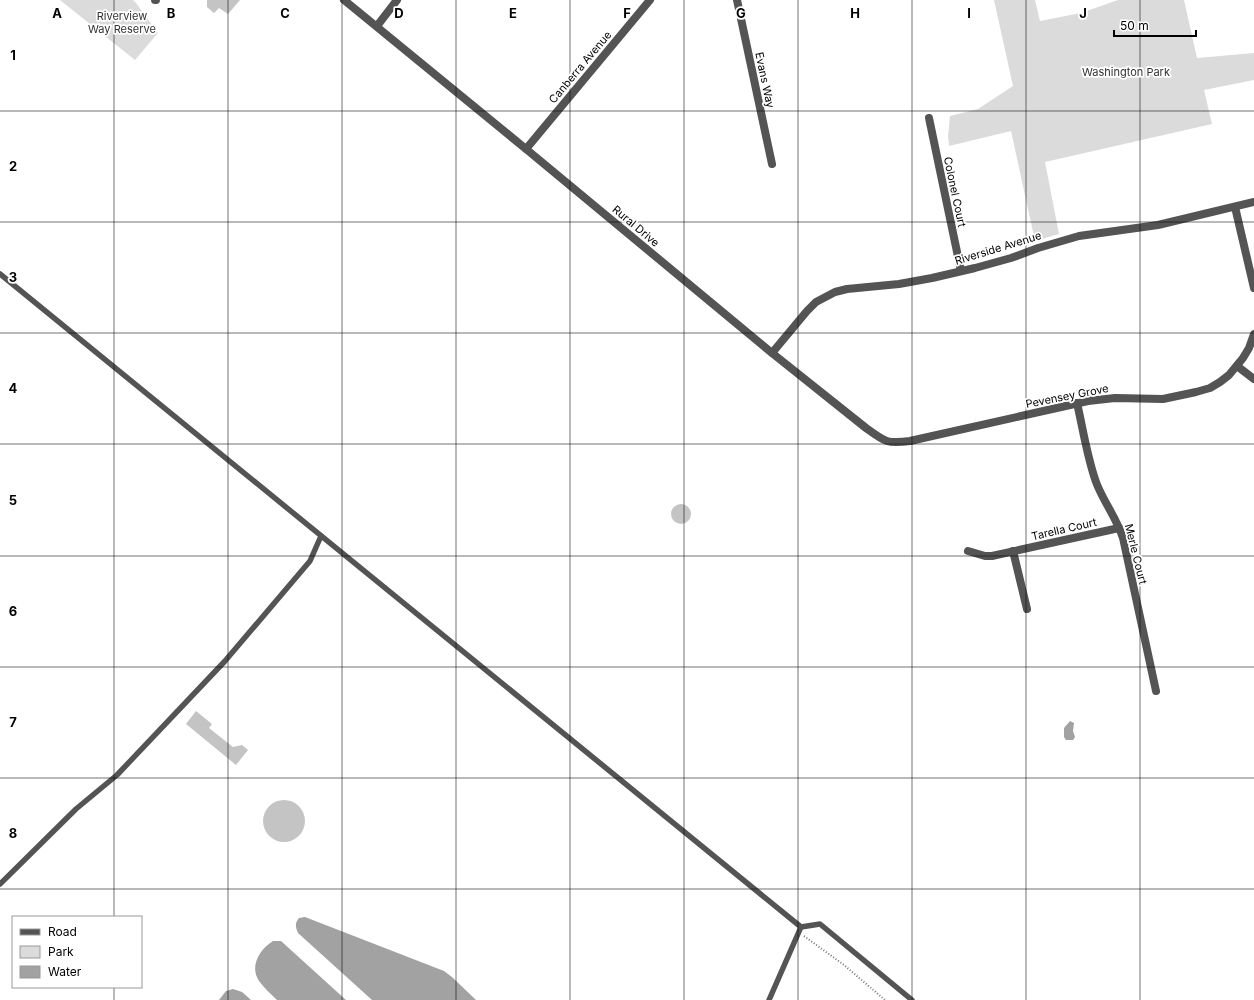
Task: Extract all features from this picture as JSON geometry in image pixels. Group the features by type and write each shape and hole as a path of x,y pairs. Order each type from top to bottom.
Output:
{"street":[{"name":"Rural Drive","path":"344,0 526,148 772,353 882,440"},
{"path":"377,26 397,0"},
{"name":"Canberra Avenue","path":"526,148 650,0"},
{"name":"Evans Way","path":"736,0 772,164"},
{"name":"Colonel Court","path":"929,118 961,271"},
{"name":"Riverside Avenue","path":"772,353 806,311 816,302 835,292 847,289 899,284 961,271 1011,258 1038,248 1079,236 1158,225 1254,202"},
{"path":"1235,207 1254,288"},
{"name":"Pevensey Grove","path":"882,440 893,443 910,441 1077,403 1102,399 1163,399 1196,392 1210,388 1220,382 1237,366 1249,348 1254,334"},
{"path":"1237,366 1254,379"},
{"name":"Merle Court","path":"1077,403 1092,471 1123,538 1156,691"},
{"name":"Tarella Court","path":"968,551 988,556 1119,528"},
{"path":"1013,551 1027,609"}],"lane":[{"path":"0,274 799,930"},
{"path":"0,884 76,809 117,775 225,662 310,561 321,536"},
{"path":"799,930 820,924 912,1000"},
{"path":"769,1000 799,930"}],"path":[{"path":"799,930 844,965 885,1000"}],"green space":[{"name":"Riverview Way Reserve","path":"60,0 133,0 158,33 135,60"},
{"name":"Washington Park","path":"994,0 1035,0 1040,21 1081,13 1118,0 1184,0 1197,58 1254,53 1254,80 1204,90 1212,124 1045,162 1059,234 1035,241 1011,131 949,146 948,136 950,116 978,109 1013,86"}],"water":[{"path":"1070,721 1074,723 1073,731 1075,737 1073,740 1066,740 1064,737 1064,728"},
{"path":"305,917 444,971 476,1000 372,1000 298,933 296,923 299,918"},
{"path":"273,941 281,941 346,1000 277,1000 259,981 255,970 257,958 260,953"},
{"path":"233,989 242,992 251,1000 219,1000 226,991"}],"building":[{"path":"207,0 240,0 228,14 219,8 214,13 207,7"},
{"path":"681,504 688,507 691,514 688,521 681,524 674,521 671,514 674,507"},
{"path":"196,711 212,724 209,728 233,747 242,745 248,750 236,765 186,724"},
{"path":"280,800 288,800 296,803 302,809 305,821 302,833 296,839 288,842 280,842 272,839 266,833 263,825 263,817 266,809 272,803"}]}
